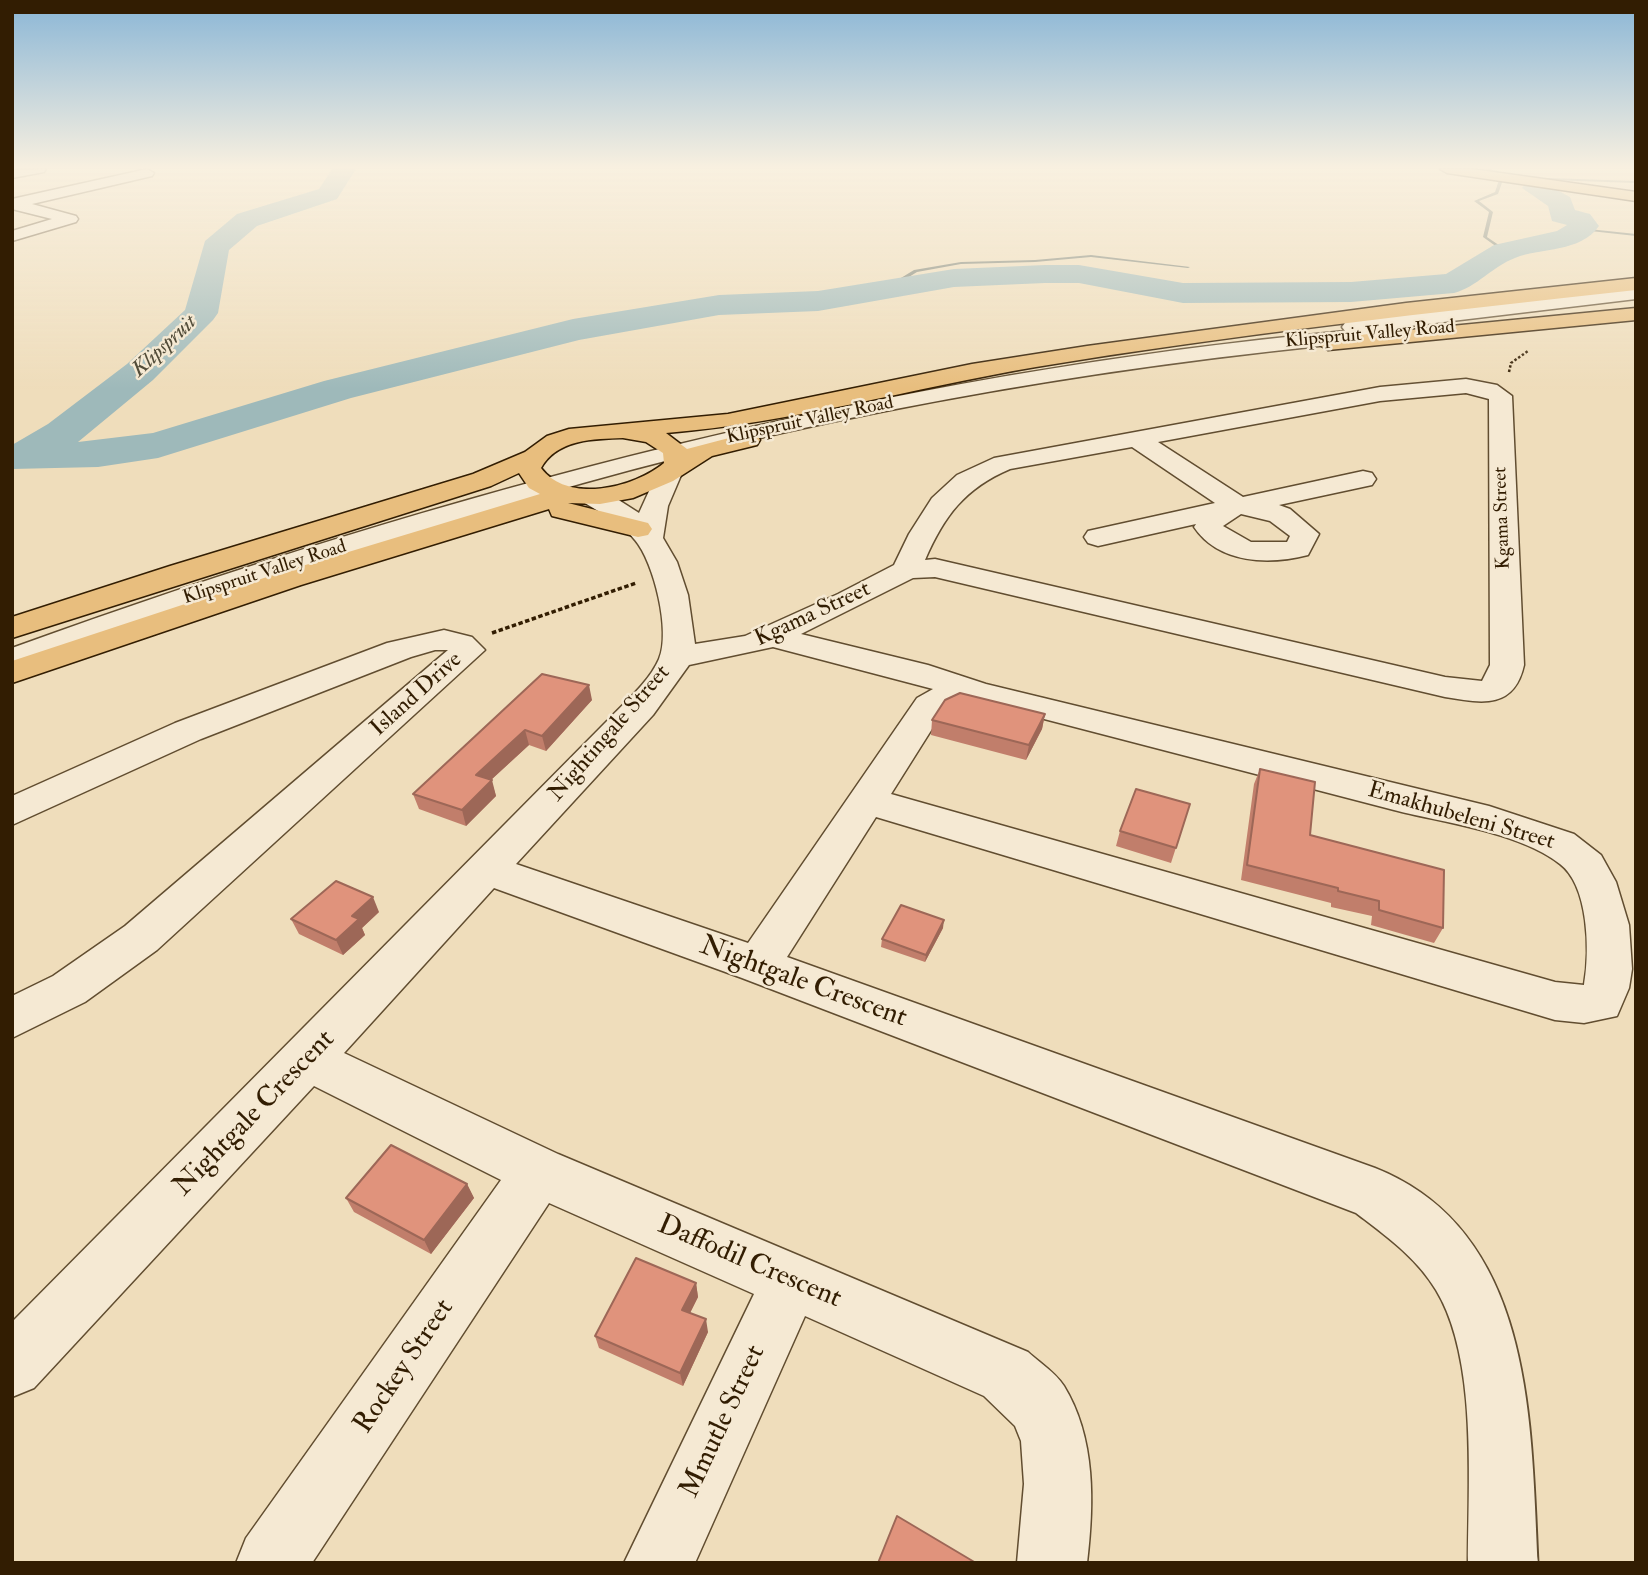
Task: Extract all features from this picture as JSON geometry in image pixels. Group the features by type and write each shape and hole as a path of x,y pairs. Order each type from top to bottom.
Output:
{"main road":[{"name":"Klipspruit Valley Road","path":"607,431 727,421 972,371 1087,352 1406,309 1636,284"},
{"name":"Klipspruit Valley Road","path":"671,457 925,403 1104,370 1272,349 1569,322 1636,311"},
{"path":"607,431 639,433 671,457 638,489 554,482 538,451 561,439 607,431"},
{"name":"Klipspruit Valley Road","path":"12,628 194,568 482,480 554,482"},
{"name":"Klipspruit Valley Road","path":"12,673 118,634 522,508 554,482"},
{"path":"522,508 566,510 644,533"}],"street":[{"name":"Klipspruit Valley Road","path":"671,457 891,395 1124,355 1636,293"},
{"name":"Klipspruit Valley Road","path":"12,645 88,617 554,482 671,457 793,423 1064,370 1273,343 1636,311"},
{"path":"906,570 925,527 941,503 969,477 1003,463 1380,394 1451,386 1481,388"},
{"name":"Kgama Street","path":"677,657 716,652 771,637 906,570 935,568 1445,687 1487,691 1499,689 1505,682 1507,665 1500,428 1503,402 1501,396 1481,388"},
{"path":"1135,437 1238,506"},
{"path":"554,482 644,533 671,457"},
{"path":"1098,537 1363,479"},
{"name":"Klipspruit Valley Road","path":"12,659 90,630 449,513 554,482"},
{"name":"Nightingale Street","path":"487,870 650,694 677,657 679,624 663,571 644,533"},
{"path":"771,637 916,672 980,694"},
{"name":"Island Drive","path":"12,811 188,731 399,650 432,640 462,643 468,650 458,662 141,938 69,989 12,1018"},
{"name":"Emakhubeleni Street","path":"758,965 929,706 955,693 980,694 1455,812 1567,847 1590,867 1601,896 1609,940 1607,992 1600,1002 1555,1002 868,801"},
{"name":"Nightgale Crescent","path":"12,1366 487,870 758,965 1375,1194 1431,1237 1466,1286 1486,1334 1497,1409 1503,1563"},
{"name":"Daffodil Crescent","path":"308,1059 539,1172 1006,1374 1042,1409 1056,1454 1058,1507 1052,1563"},
{"name":"Rockey Street","path":"271,1563 539,1172"},
{"name":"Mmutle Street","path":"659,1563 790,1282"}],"path":[{"path":"1481,388 1506,382 1511,363 1534,346 1578,339 1569,322"},
{"path":"462,643 551,614 663,571"}],"building":[{"path":"542,674 589,685 542,736 525,730 476,775 492,780 462,810 413,794"},
{"path":"960,693 1045,714 1029,745 932,720 945,700"},
{"path":"1260,769 1315,782 1310,835 1444,870 1443,928 1379,910 1379,901 1247,865"},
{"path":"1136,789 1190,804 1176,848 1120,831"},
{"path":"336,881 373,897 352,916 359,919 336,940 291,919"},
{"path":"901,905 944,920 926,955 882,939"},
{"path":"391,1145 467,1184 424,1240 346,1198"},
{"path":"636,1258 696,1283 682,1310 706,1319 680,1373 595,1336"},
{"path":"897,1516 976,1563 878,1563"}],"waterway":[{"name":"Klipspruit","path":"21,458 63,433 140,372 201,313 215,247 220,242"},
{"path":"1492,242 1504,251"},
{"path":"21,458 98,454 158,445 338,389 524,345 573,330 719,305 818,301 954,278 1045,274 1079,274 1183,293 1351,292 1454,283 1504,251 1545,242"},
{"path":"881,292 916,271 961,263 1091,256 1188,267"}]}
